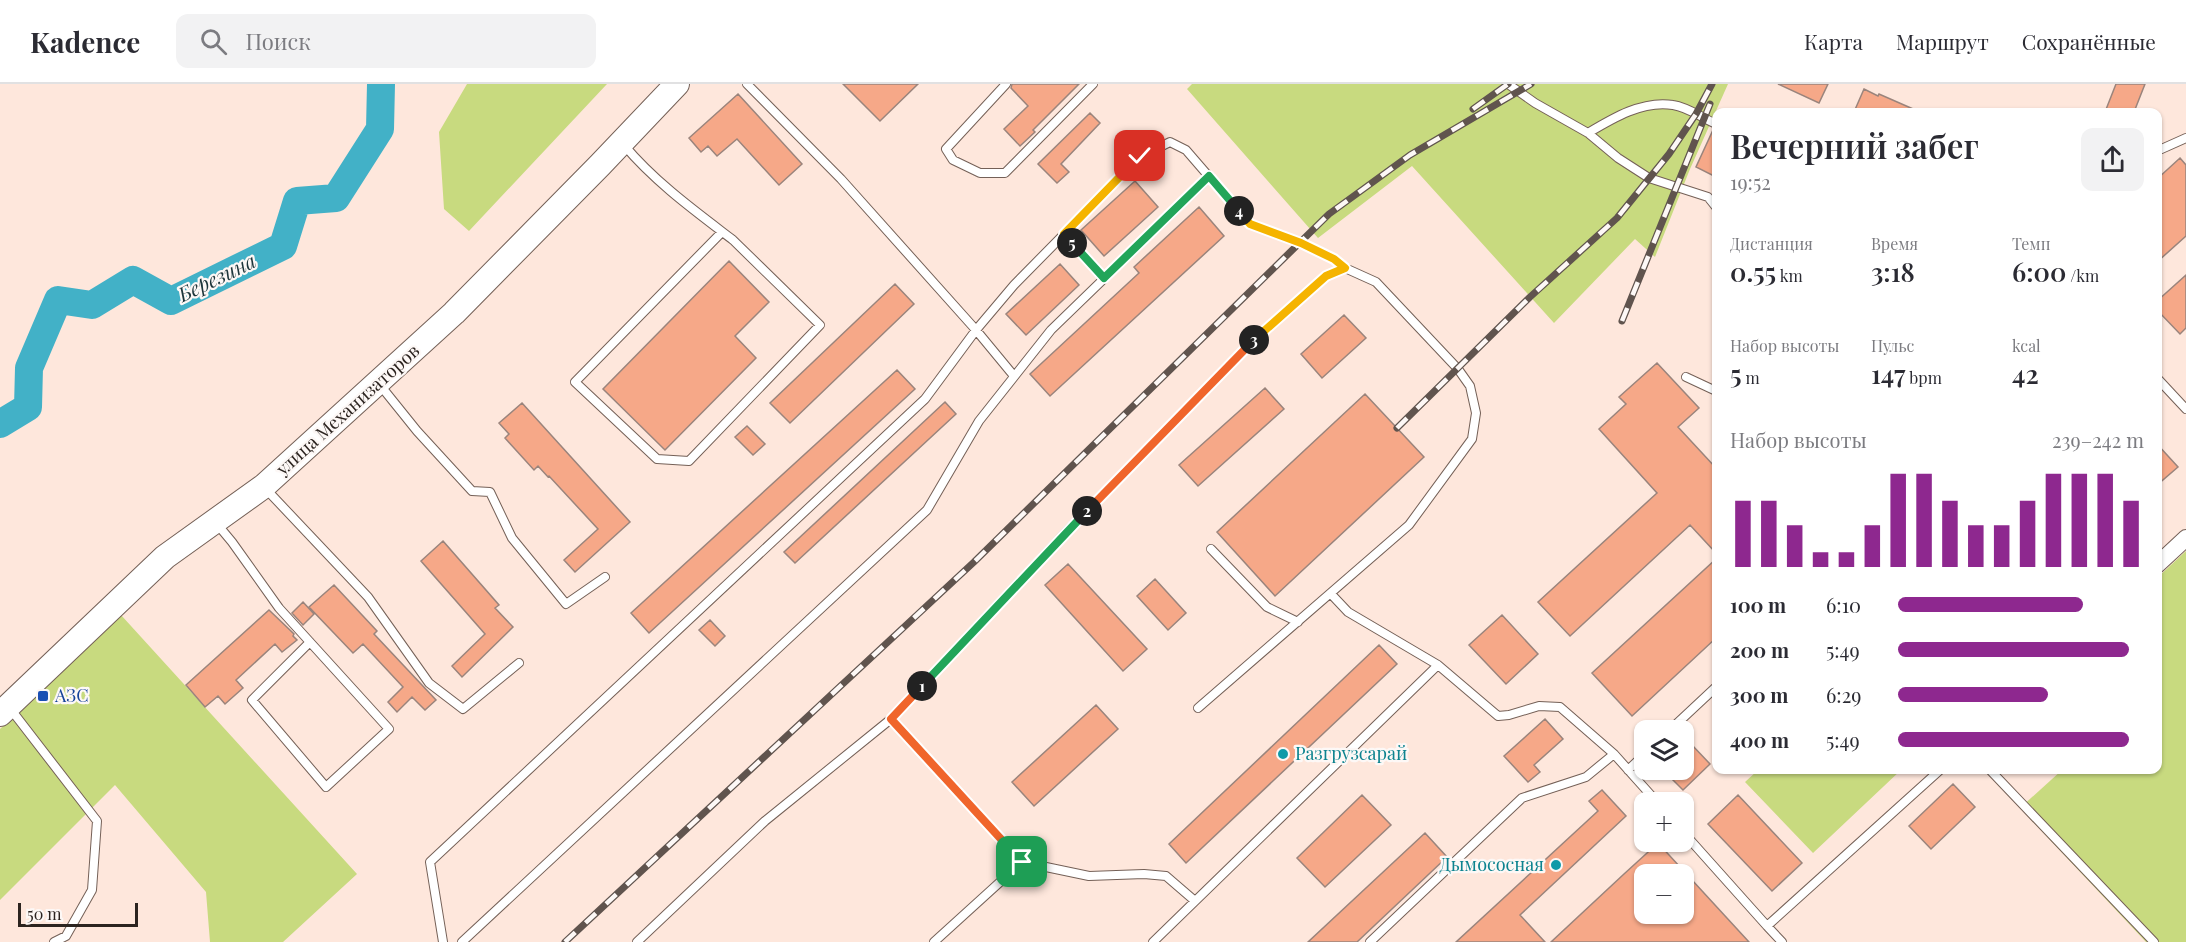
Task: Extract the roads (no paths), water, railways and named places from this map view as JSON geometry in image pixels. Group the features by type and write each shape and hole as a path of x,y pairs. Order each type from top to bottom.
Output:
{"street":[{"name":"улица Механизаторов","path":"3,706 165,557 264,486 454,313 676,84"},
{"path":"2162,560 2186,538"}],"lane":[{"path":"747,84 841,179 976,330 1014,376"},
{"path":"1006,84 946,148 953,160 980,173 1005,172 1093,84"},
{"path":"1508,84 1535,103 1588,133 1618,158 1649,178 1708,196 1712,202"},
{"path":"1588,133 1616,116 1650,105 1674,105 1712,122"},
{"path":"2162,149 2186,138"},
{"path":"622,142 634,157 675,195 722,232 820,325 689,461 657,459 575,382 722,232"},
{"path":"443,942 430,862 925,399 976,330 1014,285 1140,156 1170,142 1186,150 1250,224 1301,243 1334,259 1345,268 1376,282 1458,369 1470,386 1476,413 1472,439 1409,525 1198,708"},
{"path":"462,942 927,510 979,421 1051,330 1209,176"},
{"path":"1064,234 1104,278"},
{"path":"637,942 765,821 891,719 1069,530 1253,341 1326,276 1345,268"},
{"path":"1686,377 1712,389"},
{"path":"378,382 417,431 472,491 490,492 512,538 566,604 605,577"},
{"path":"2162,383 2186,409"},
{"path":"264,486 369,597 429,683 463,709 519,663"},
{"path":"215,523 232,542 279,608 310,642 388,729 326,787 252,700 310,642"},
{"path":"1211,549 1267,607 1298,622"},
{"path":"1331,594 1348,612 1438,666 1498,716 1539,706 1560,707 1614,754 1648,792"},
{"path":"1154,942 1438,666"},
{"path":"1681,720 1712,691"},
{"path":"3,706 97,821 92,890 66,936 54,942"},
{"path":"891,719 1022,862 1089,876 1144,874 1166,876 1195,901"},
{"path":"1370,942 1522,798 1586,777 1614,754"},
{"path":"1628,770 1634,764"},
{"path":"1767,926 1937,774"},
{"path":"1994,774 2154,942"},
{"path":"1694,844 1782,942"},
{"path":"934,942 1022,862"}],"waterway":[{"name":"Березина","path":"0,424 28,407 29,368 58,300 92,305 133,280 171,301 283,246 297,201 336,198 380,129 381,84"}],"railway":[{"path":"1473,109 1508,84"},
{"path":"565,942 974,562 1329,214 1410,155 1531,84"},
{"path":"1397,428 1530,297 1617,218 1669,154 1696,114 1712,84"},
{"path":"1622,321 1710,104"}],"place":[{"name":"АЗС","path":"43,696"},
{"name":"Разгрузсарай","path":"1283,754"},
{"name":"Дымососная","path":"1556,865"}]}
